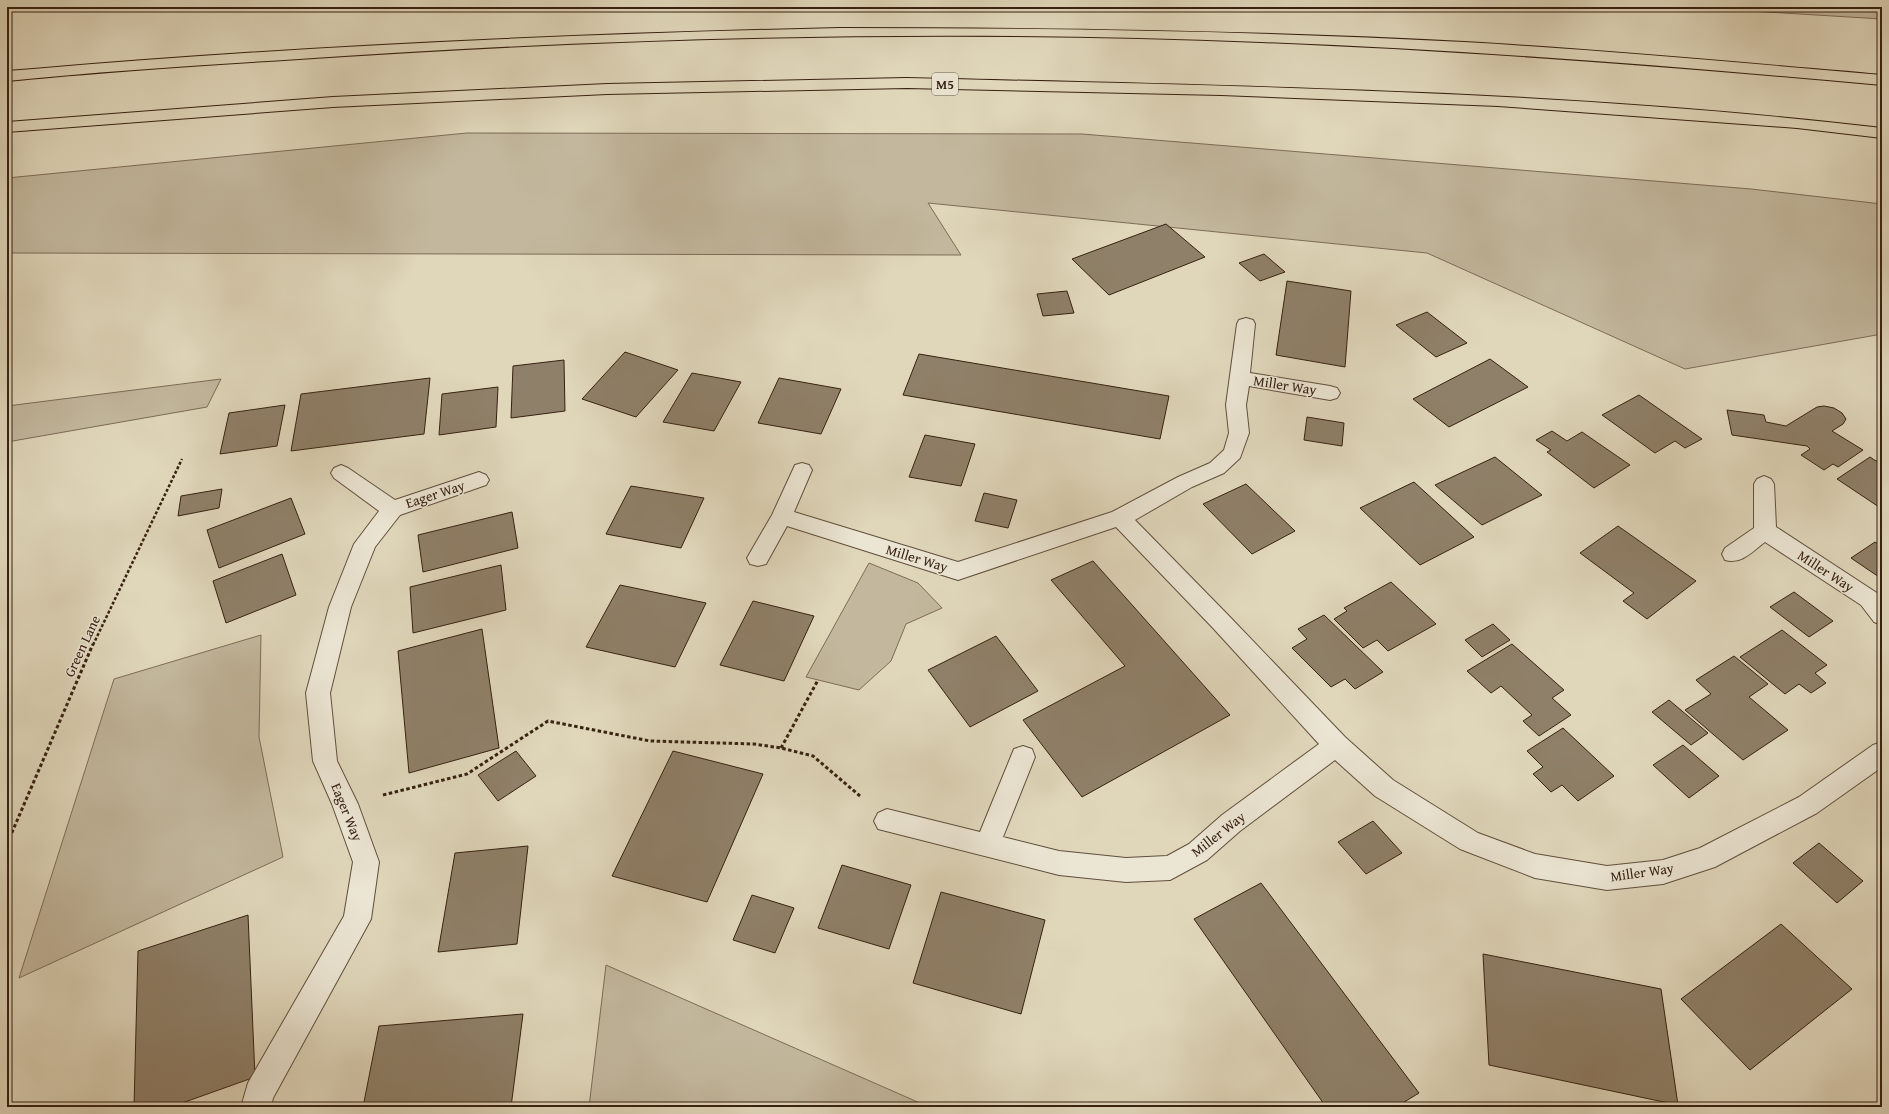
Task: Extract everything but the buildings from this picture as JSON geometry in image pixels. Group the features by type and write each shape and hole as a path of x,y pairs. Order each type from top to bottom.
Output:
{"highway":[{"path":"7,76 340,50 585,38 914,32 1203,35 1434,46 1626,57 1882,80"},
{"name":"M5","path":"7,127 341,101 607,89 907,83 1221,90 1498,101 1797,123 1882,132"}],"street":[{"name":"Miller Way","path":"782,516 958,571 1120,518 1185,482 1217,468 1233,453 1239,433 1236,405 1246,324"},
{"name":"Miller Way","path":"1240,378 1330,393"},
{"path":"758,558 782,516 802,470"},
{"name":"Eager Way","path":"341,473 392,508"},
{"name":"Eager Way","path":"256,1107 259,1094 357,919 366,862 345,804 325,761 318,693 340,607 365,544 392,508 479,480"},
{"path":"1733,554 1765,531 1764,484"},
{"name":"Miller Way","path":"1120,518 1221,622 1336,745 1384,788 1404,802 1469,841 1535,866 1607,878 1663,872 1706,858 1808,805 1882,753"},
{"name":"Miller Way","path":"1765,531 1869,599 1882,616"},
{"name":"Miller Way","path":"887,821 1059,863 1126,870 1170,868 1198,852 1231,823 1336,745"},
{"path":"987,846 1022,757"}],"path":[{"name":"Green Lane","path":"7,844 80,672 182,459"},
{"path":"781,748 818,680"},
{"path":"345,804 468,774 548,721 650,741 754,744 781,748 813,756 887,821"}],"shaded area":[{"path":"1684,7 1882,7 1882,19"},
{"path":"467,133 1082,134 1751,189 1882,204 1882,334 1685,369 1427,253 928,203 961,255 7,253 7,178"},
{"path":"221,379 207,407 7,442 7,406"},
{"path":"869,563 918,583 942,608 906,624 891,661 859,690 806,677"},
{"path":"261,635 259,737 283,857 19,978 114,679"},
{"path":"606,965 929,1107 589,1107"}]}
